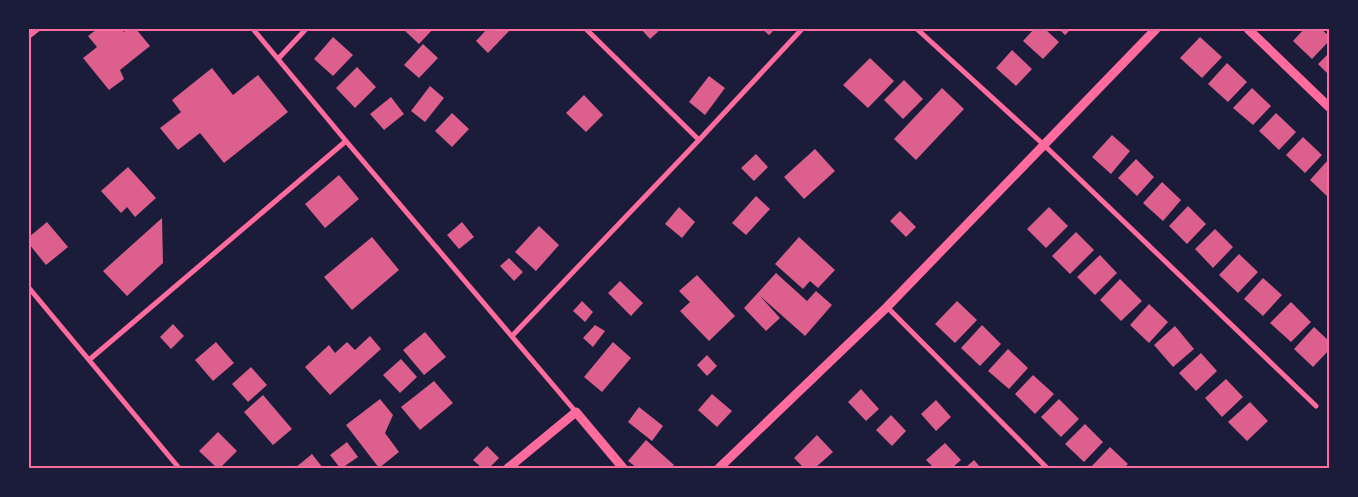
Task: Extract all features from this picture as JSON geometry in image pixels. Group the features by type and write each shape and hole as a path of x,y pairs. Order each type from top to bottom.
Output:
{"street":[{"path":"29,36 38,29"},
{"path":"253,29 623,468"},
{"path":"278,59 306,29"},
{"path":"586,29 699,140"},
{"path":"512,336 802,29"},
{"path":"917,29 1044,145 1316,406"},
{"path":"719,468 888,308 1156,29"},
{"path":"1248,29 1329,107"},
{"path":"89,360 346,141"},
{"path":"29,288 179,468"},
{"path":"888,308 1047,468"},
{"path":"508,468 576,412"}],"building":[{"path":"97,29 122,29 124,32 128,29 136,29 150,46 120,70 124,79 109,90 83,58 97,47 88,36"},
{"path":"403,29 433,29 419,44"},
{"path":"487,29 511,29 488,53 476,41"},
{"path":"641,29 658,29 660,30 650,39"},
{"path":"762,29 775,29 769,35"},
{"path":"1034,29 1045,29 1059,42 1043,59 1023,41"},
{"path":"1059,29 1071,29 1065,35"},
{"path":"1304,29 1321,29 1329,36 1329,41 1312,59 1293,41"},
{"path":"333,37 353,55 333,76 314,59"},
{"path":"1200,37 1222,57 1202,78 1180,58"},
{"path":"423,44 438,58 419,78 404,65"},
{"path":"1012,50 1032,69 1016,86 996,68"},
{"path":"1329,53 1329,75 1318,64"},
{"path":"870,58 894,81 868,108 843,85"},
{"path":"1227,63 1247,82 1228,102 1208,84"},
{"path":"357,67 376,87 355,108 336,88"},
{"path":"212,68 233,95 258,75 288,112 224,163 200,133 178,150 160,128 181,112 172,100"},
{"path":"709,76 725,88 705,115 689,102"},
{"path":"904,80 923,99 903,119 884,100"},
{"path":"430,86 444,98 425,122 411,111"},
{"path":"942,88 964,109 916,160 894,139"},
{"path":"1252,88 1271,106 1253,125 1233,108"},
{"path":"584,95 603,115 586,132 566,113"},
{"path":"391,97 404,114 384,130 370,114"},
{"path":"452,113 469,129 452,147 435,131"},
{"path":"1276,113 1296,132 1279,150 1259,131"},
{"path":"1112,135 1130,151 1111,174 1092,157"},
{"path":"1303,137 1322,155 1305,173 1286,155"},
{"path":"815,149 835,171 804,199 784,177"},
{"path":"756,154 768,167 754,181 741,168"},
{"path":"1136,159 1154,177 1137,196 1118,178"},
{"path":"1329,161 1329,198 1310,180"},
{"path":"128,167 156,198 135,217 127,207 121,213 101,191"},
{"path":"339,175 359,199 325,228 305,204"},
{"path":"1162,182 1181,200 1163,221 1143,203"},
{"path":"756,196 770,209 746,235 732,223"},
{"path":"1188,206 1206,224 1187,244 1169,226"},
{"path":"679,207 695,222 682,238 665,224"},
{"path":"1049,207 1068,226 1046,248 1027,229"},
{"path":"900,211 916,227 906,237 890,221"},
{"path":"162,218 163,263 127,296 103,271"},
{"path":"47,222 68,247 46,265 29,244 29,237"},
{"path":"462,222 474,237 459,249 447,235"},
{"path":"539,226 559,245 536,271 515,252"},
{"path":"1215,229 1233,247 1213,268 1195,249"},
{"path":"1076,232 1094,250 1070,274 1052,256"},
{"path":"372,237 399,270 352,310 324,277"},
{"path":"799,237 835,270 818,288 810,281 803,289 775,264"},
{"path":"1239,254 1258,272 1238,293 1219,275"},
{"path":"1100,255 1117,273 1095,295 1077,277"},
{"path":"509,258 523,272 514,281 500,266"},
{"path":"776,273 807,301 816,291 832,305 805,336 760,296 780,318 766,331 744,308"},
{"path":"697,275 735,316 709,341 680,311 690,302 679,291"},
{"path":"1263,278 1282,295 1263,316 1244,299"},
{"path":"1120,279 1142,301 1121,321 1100,300"},
{"path":"620,281 643,303 631,316 608,293"},
{"path":"582,301 593,312 585,322 573,311"},
{"path":"957,301 977,320 955,343 935,324"},
{"path":"1291,302 1311,322 1291,342 1270,323"},
{"path":"1149,304 1168,322 1149,343 1130,325"},
{"path":"173,324 184,336 171,349 160,337"},
{"path":"595,325 605,331 593,347 583,338"},
{"path":"982,325 1001,344 980,366 961,348"},
{"path":"1175,326 1194,349 1173,367 1154,345"},
{"path":"1314,327 1329,341 1329,350 1313,367 1294,349"},
{"path":"425,332 446,357 424,375 403,350"},
{"path":"370,336 381,349 330,395 305,367 329,345 335,353 347,342 355,350"},
{"path":"216,342 234,363 213,381 195,360"},
{"path":"613,342 631,358 602,392 584,377"},
{"path":"1008,349 1028,368 1009,389 988,371"},
{"path":"1201,353 1217,371 1196,391 1179,373"},
{"path":"707,355 717,366 707,376 697,365"},
{"path":"401,359 417,377 400,393 383,375"},
{"path":"251,367 267,385 248,402 232,384"},
{"path":"1033,375 1054,394 1035,414 1015,394"},
{"path":"1226,379 1243,397 1222,417 1205,398"},
{"path":"434,381 453,403 420,430 401,407"},
{"path":"861,389 879,409 866,421 848,402"},
{"path":"712,394 732,411 717,427 698,410"},
{"path":"263,395 292,429 273,445 244,412"},
{"path":"380,399 393,415 385,433 399,452 379,468 346,425"},
{"path":"1059,399 1079,419 1061,437 1041,417"},
{"path":"936,400 951,417 936,431 921,414"},
{"path":"1250,402 1268,421 1247,441 1228,422"},
{"path":"639,407 663,426 652,441 628,422"},
{"path":"891,415 906,431 892,446 876,430"},
{"path":"1085,424 1103,442 1084,462 1065,444"},
{"path":"218,432 237,451 220,468 217,468 199,451"},
{"path":"817,435 833,452 815,468 804,468 794,458"},
{"path":"646,440 674,465 671,468 637,468 628,461"},
{"path":"347,442 358,457 340,468 330,455"},
{"path":"945,443 961,460 952,468 934,468 926,460"},
{"path":"487,446 499,458 489,468 482,468 473,460"},
{"path":"1110,447 1128,464 1124,468 1090,468"},
{"path":"312,454 323,468 295,468"},
{"path":"974,460 981,468 965,468"}]}
